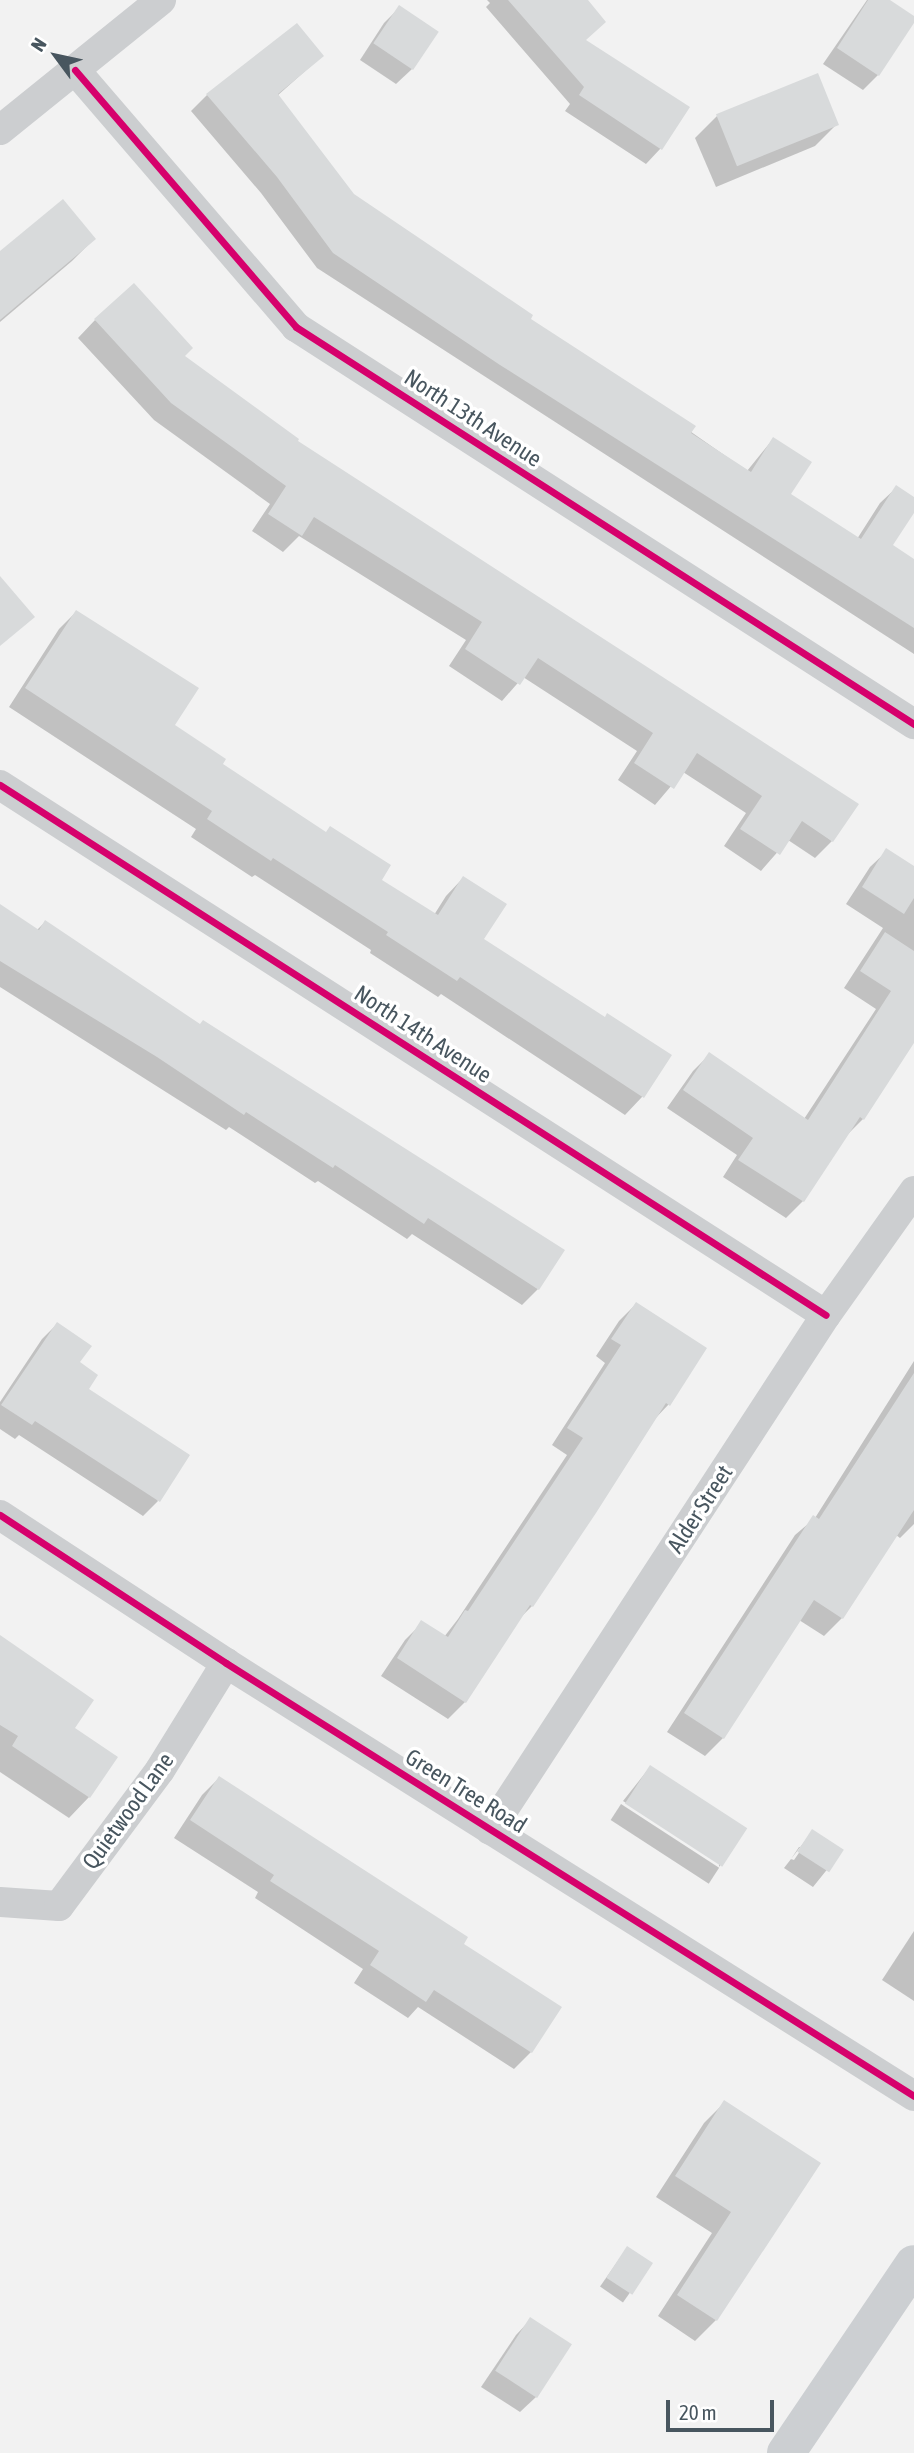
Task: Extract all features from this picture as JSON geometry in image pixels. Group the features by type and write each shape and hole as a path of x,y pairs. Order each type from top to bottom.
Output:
{"street":[{"path":"0,130 160,0"},
{"name":"North 13th Avenue","path":"75,70 296,327 914,724"},
{"name":"North 14th Avenue","path":"0,785 826,1315"},
{"name":"Alder Street","path":"490,1829 826,1315 914,1191"},
{"name":"Green Tree Road","path":"0,1515 226,1663 914,2096"},
{"name":"Quietwood Lane","path":"0,1902 59,1906 160,1770 226,1663"},
{"path":"786,2453 914,2264"}],"building":[{"path":"508,0 588,0 606,22 586,40 690,107 662,150 579,95 584,87"},
{"path":"868,0 890,0 914,16 914,23 879,76 837,48"},
{"path":"399,5 439,32 413,70 373,43"},
{"path":"297,23 324,56 278,94 354,194 533,315 531,319 696,426 691,433 751,472 773,437 812,462 791,494 861,539 896,485 914,497 914,513 893,545 914,559 914,628 500,365 333,253 277,177 206,94"},
{"path":"818,73 839,125 737,166 716,114"},
{"path":"63,199 96,239 0,320 0,251"},
{"path":"134,283 193,348 185,356 299,439 298,441 859,804 833,842 802,821 780,855 740,829 762,796 697,753 674,789 634,763 653,733 538,658 520,685 465,649 482,622 314,517 302,536 268,514 286,486 171,403 94,319"},
{"path":"0,576 35,617 0,646"},
{"path":"76,610 199,688 175,725 226,759 223,764 326,832 330,826 391,865 382,880 438,915 463,876 507,904 484,939 605,1017 607,1013 672,1055 644,1098 460,977 457,981 386,935 388,932 207,819 212,811 25,688"},
{"path":"886,848 914,866 914,898 904,914 862,887"},
{"path":"0,904 39,930 45,920 200,1024 203,1020 565,1250 539,1290 428,1218 424,1224 335,1165 333,1168 246,1112 244,1115 157,1057 0,961"},
{"path":"885,932 914,951 914,1043 864,1120 860,1117 804,1202 738,1160 753,1138 683,1090 709,1052 808,1120 891,991 860,971"},
{"path":"636,1302 707,1348 670,1406 666,1403 596,1513 533,1607 530,1605 466,1703 397,1658 421,1620 448,1637 465,1610 468,1611 583,1438 567,1428 621,1345 611,1339"},
{"path":"57,1322 92,1346 80,1362 98,1375 89,1389 190,1455 160,1502 35,1421 32,1425 1,1405"},
{"path":"914,1373 914,1510 843,1619 814,1600 724,1739 684,1713 813,1515 819,1519"},
{"path":"0,1635 94,1700 75,1728 118,1757 90,1798 12,1746 18,1736 0,1725"},
{"path":"650,1765 747,1828 722,1867 625,1804"},
{"path":"219,1776 468,1937 464,1944 562,2007 532,2053 434,1990 426,2002 370,1965 379,1951 270,1881 274,1875 190,1820"},
{"path":"812,1829 844,1850 829,1872 797,1852"},
{"path":"724,2100 821,2163 717,2321 677,2295 731,2212 675,2176"},
{"path":"627,2246 653,2263 632,2295 606,2278"},
{"path":"530,2317 572,2344 537,2398 495,2371"}],"cycle path":[{"path":"75,70 296,327 914,724"},
{"path":"0,785 826,1315"},
{"path":"0,1515 226,1663 914,2096"}]}
